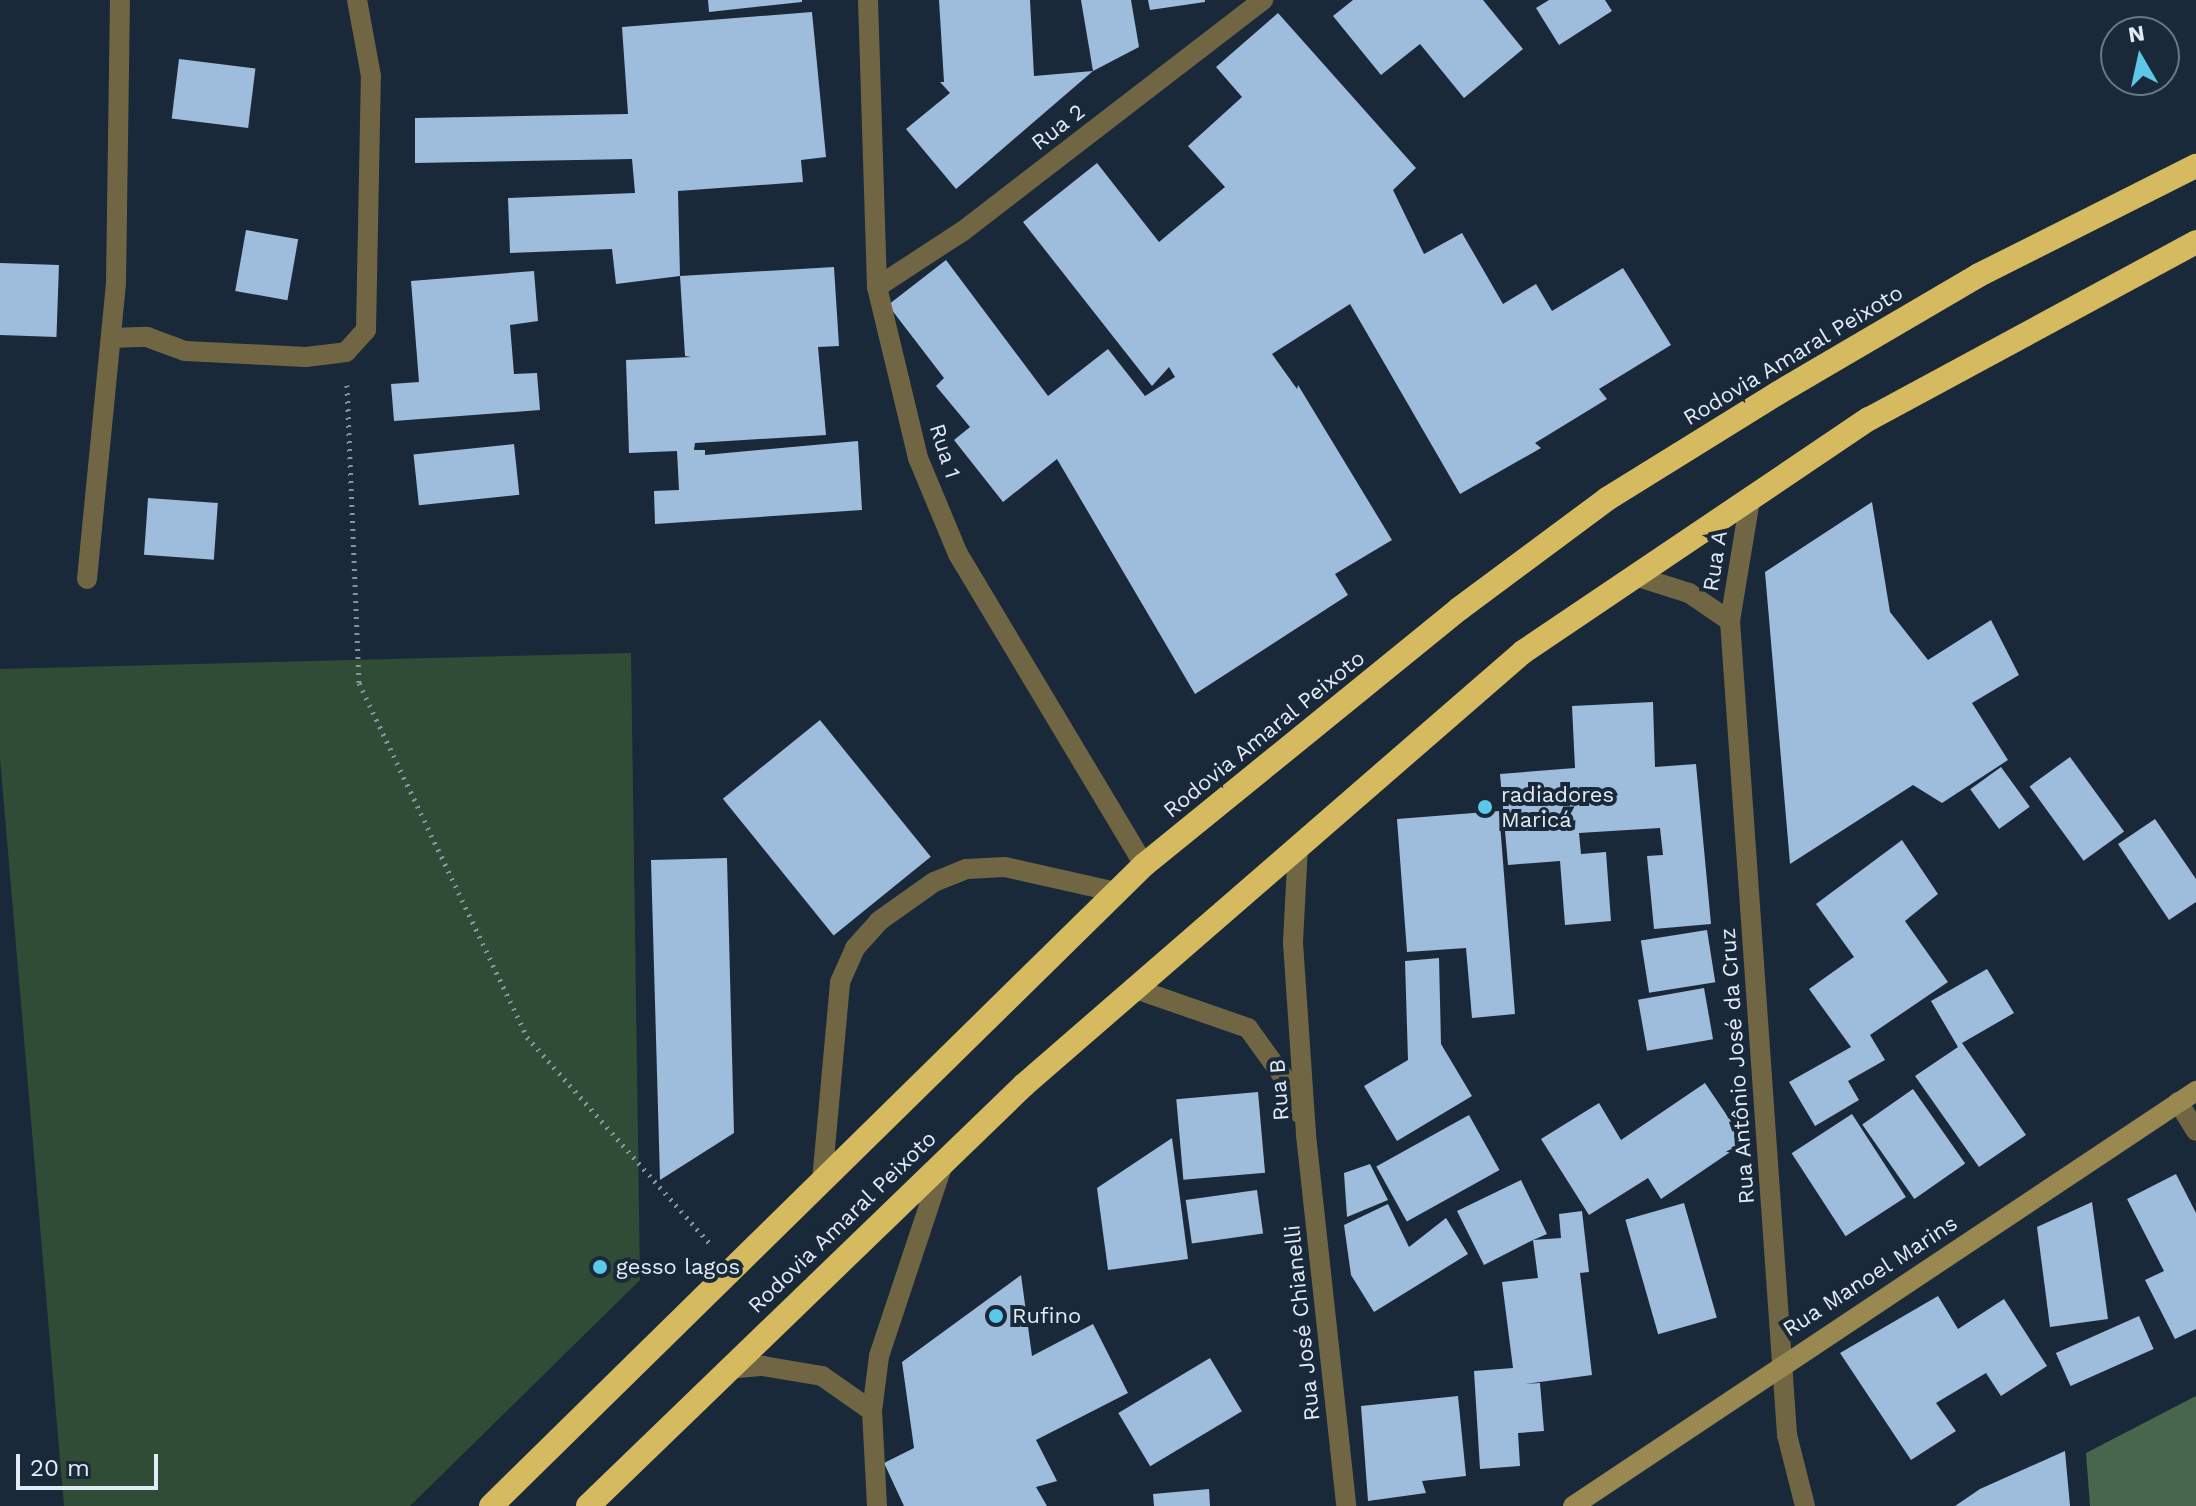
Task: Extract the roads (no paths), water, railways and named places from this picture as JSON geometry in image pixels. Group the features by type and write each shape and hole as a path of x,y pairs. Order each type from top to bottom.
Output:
{"highway":[{"name":"Rodovia Amaral Peixoto","path":"491,1506 1144,865 1459,609 1607,499 1979,275 2196,166"},
{"name":"Rodovia Amaral Peixoto","path":"588,1506 946,1156 1133,988 1523,652 1869,419 2196,242"}],"main road":[{"name":"Rua Manoel Marins","path":"1573,1506 1782,1363 2196,1091"}],"street":[{"path":"87,579 111,338 120,0"},
{"path":"111,338 147,337 185,351 306,357 346,352 366,330 371,76 357,0"},
{"name":"Rua 1","path":"868,0 877,287 918,458 958,554 1144,865"},
{"name":"Rua 2","path":"877,287 963,231 1263,0"},
{"name":"Rua A","path":"1635,576 1689,593 1730,621 1750,500"},
{"name":"Rua Antônio José da Cruz","path":"1730,621 1787,1435 1805,1506"},
{"name":"Rua B","path":"1298,846 1293,943 1306,1135"},
{"path":"822,1181 840,982 855,948 879,921 934,882 967,869 1005,867 1116,892"},
{"name":"Rua B","path":"1133,988 1248,1028 1287,1082 1306,1135"},
{"path":"2178,1102 2196,1131"},
{"name":"Rua José Chianelli","path":"1306,1135 1346,1506"},
{"path":"877,1506 872,1411 879,1356 946,1156"},
{"path":"727,1369 763,1366 822,1376 872,1411"}],"place":[{"name":"radiadores Maricá","path":"1485,807"},
{"name":"gesso lagos","path":"600,1267"},
{"name":"Rufino","path":"996,1316"}]}
